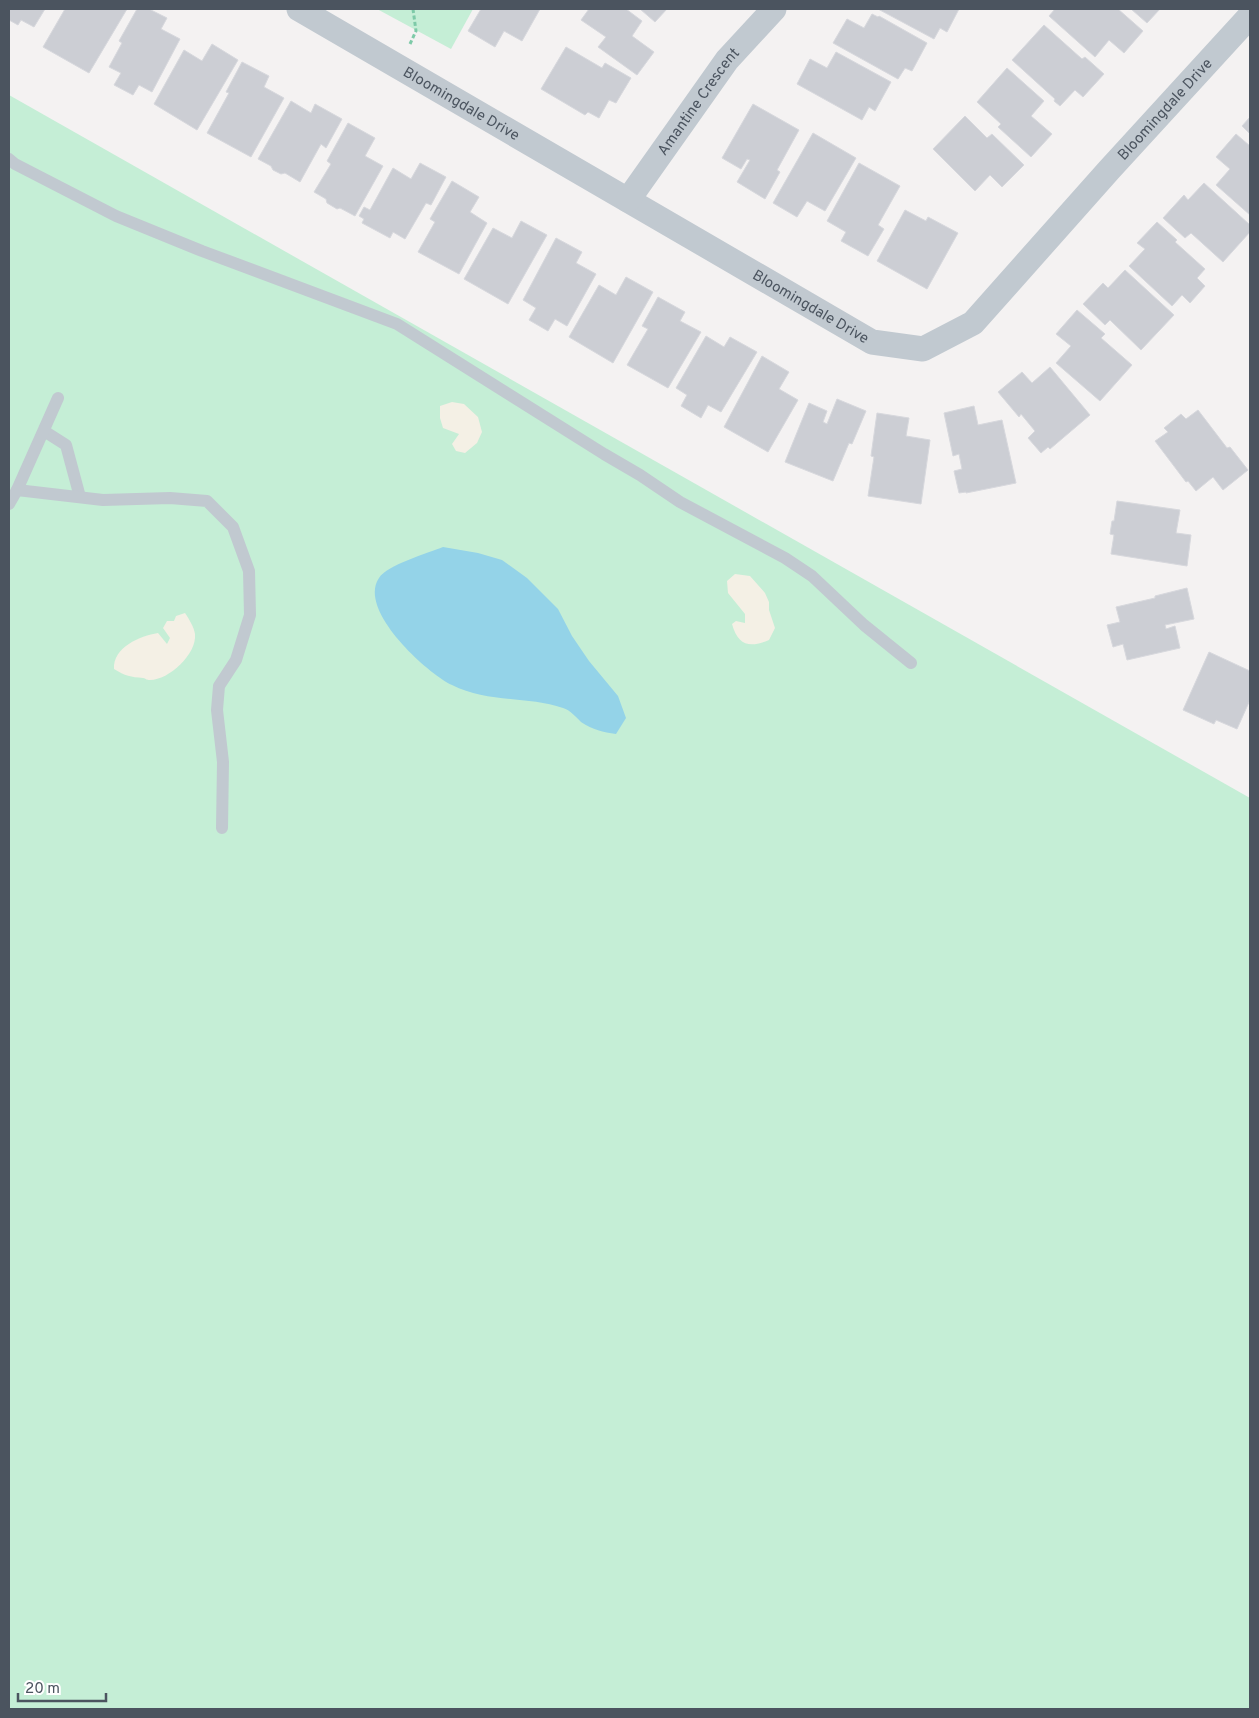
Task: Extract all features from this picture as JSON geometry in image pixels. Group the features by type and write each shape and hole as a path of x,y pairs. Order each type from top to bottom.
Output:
{"street":[{"name":"Bloomingdale Drive","path":"299,9 872,342 923,349 973,323 1109,170 1250,16"},
{"name":"Amantine Crescent","path":"628,200 726,60 774,9"}],"lane":[{"path":"9,159 15,164 125,219 202,251 397,324 640,475 680,502 748,540 785,558 812,576 864,625 911,663"},
{"path":"9,504 58,398"},
{"path":"44,431 66,445 80,497"},
{"path":"17,490 102,500 170,498 208,502 234,527 249,572 250,615 236,660 218,686 217,710 223,762 222,828"}],"path":[{"path":"398,66 416,31 412,9"}],"green space":[{"path":"377,9 473,9 451,49"},
{"path":"9,95 1250,798 1250,1709 9,1709"}],"sand":[{"path":"452,402 464,404 478,417 482,432 477,443 465,453 456,451 452,444 459,434 443,428 440,418 440,406"},
{"path":"735,574 750,576 765,593 775,628 769,640 751,644 741,641 738,637 732,624 736,621 745,623 745,614 728,593 727,581"},
{"path":"185,613 194,629 194,642 187,657 173,671 157,679 147,680 128,676 114,669 118,655 136,640 158,633 167,644 170,638 163,628 167,621 174,621 176,616"}],"water":[{"path":"443,547 478,553 502,560 527,578 558,609 572,636 589,661 618,696 626,718 616,734 590,727 570,712 550,704 493,697 465,691 452,685 427,668 398,639 386,623 378,607 375,591 379,578 383,573 399,564"}],"building":[{"path":"9,9 45,9 34,27 21,20 18,25 9,20"},
{"path":"65,9 127,9 89,73 43,47"},
{"path":"137,9 149,9 167,18 161,29 180,39 152,92 139,85 133,95 114,85 121,73 109,67 122,43 119,41"},
{"path":"481,9 540,9 522,41 504,31 495,47 468,31"},
{"path":"589,9 626,9 642,21 632,36 654,52 637,75 598,47 606,37 581,20"},
{"path":"640,9 667,9 655,22"},
{"path":"878,9 959,9 947,32 940,28 934,39"},
{"path":"1055,9 1118,9 1143,31 1124,53 1109,40 1095,57 1049,16"},
{"path":"1131,9 1160,9 1147,23"},
{"path":"872,14 927,43 912,71 905,68 898,79 833,43 847,19 864,28"},
{"path":"1044,25 1082,59 1085,57 1104,74 1083,97 1075,90 1060,106 1054,101 1055,99 1012,60"},
{"path":"212,44 238,60 197,130 154,104 184,50 202,61"},
{"path":"566,47 602,68 605,63 631,78 616,103 609,100 599,118 588,112 585,115 541,89"},
{"path":"836,52 891,82 875,111 869,107 862,120 797,84 810,59 827,68"},
{"path":"242,62 269,76 264,87 284,98 251,157 207,133 229,93 226,92"},
{"path":"1007,68 1044,101 1031,116 1052,134 1031,157 998,127 1001,124 977,102"},
{"path":"291,101 311,113 315,104 342,119 326,148 321,144 300,182 285,173 281,174 273,170 271,166 258,159"},
{"path":"753,104 799,130 777,170 780,172 765,199 737,182 750,160 747,159 741,169 722,158"},
{"path":"965,116 987,138 992,134 1024,165 1002,187 990,175 975,191 933,149"},
{"path":"1250,117 1250,134 1242,126"},
{"path":"348,123 375,138 365,156 383,166 355,216 340,208 337,209 327,203 326,199 314,192 331,164 327,161"},
{"path":"813,133 856,158 825,211 807,201 797,217 773,203"},
{"path":"1236,134 1250,146 1250,215 1216,185 1230,169 1216,157"},
{"path":"420,163 446,177 431,205 426,203 405,239 393,232 390,238 362,223 364,219 359,216 364,207 370,210 393,168 411,179"},
{"path":"859,163 900,186 878,225 884,229 868,256 841,241 846,232 827,221"},
{"path":"452,181 479,197 470,212 487,223 459,274 418,252 435,222 430,219"},
{"path":"1204,183 1250,225 1250,232 1223,262 1191,233 1185,238 1163,218 1184,195 1188,200"},
{"path":"905,210 926,221 928,217 958,233 927,289 877,261"},
{"path":"521,221 547,235 508,304 464,279 493,228 512,238"},
{"path":"1157,222 1177,240 1175,242 1205,269 1197,278 1205,286 1190,303 1182,295 1172,306 1129,266 1145,249 1137,243"},
{"path":"556,238 582,252 576,263 596,274 567,326 555,319 548,331 529,320 536,308 523,300"},
{"path":"1125,270 1174,315 1141,350 1110,320 1105,325 1083,304 1103,283 1108,288"},
{"path":"626,277 653,292 613,363 569,337 599,285 616,295"},
{"path":"658,297 685,312 680,321 701,332 668,388 627,365 648,329 642,326"},
{"path":"1077,310 1105,334 1101,338 1132,365 1100,401 1056,363 1071,346 1056,334"},
{"path":"706,336 724,347 730,337 757,352 721,412 708,405 701,418 681,406 687,395 676,388"},
{"path":"762,356 789,372 779,389 798,400 768,452 724,427"},
{"path":"1050,367 1090,415 1050,449 1048,447 1041,453 1028,438 1035,431 1021,414 1019,417 998,392 1022,372 1032,383"},
{"path":"837,399 866,411 852,444 849,443 833,481 785,462 809,403 827,411 823,422 827,424"},
{"path":"974,406 978,425 1002,420 1016,483 959,493 954,471 962,469 959,454 953,456 944,413"},
{"path":"1198,410 1227,448 1230,447 1248,470 1223,490 1213,477 1196,491 1188,481 1186,482 1155,441 1168,432 1164,428 1181,414 1186,419"},
{"path":"877,413 909,418 906,436 930,440 921,504 868,496 874,457 871,456"},
{"path":"1117,501 1180,510 1176,533 1191,535 1187,566 1111,554 1114,535 1110,534"},
{"path":"1187,588 1194,619 1165,625 1166,629 1175,626 1180,648 1127,660 1123,644 1113,647 1107,625 1120,622 1116,607"},
{"path":"1209,652 1250,671 1250,700 1237,729 1216,720 1214,724 1183,710"}]}
